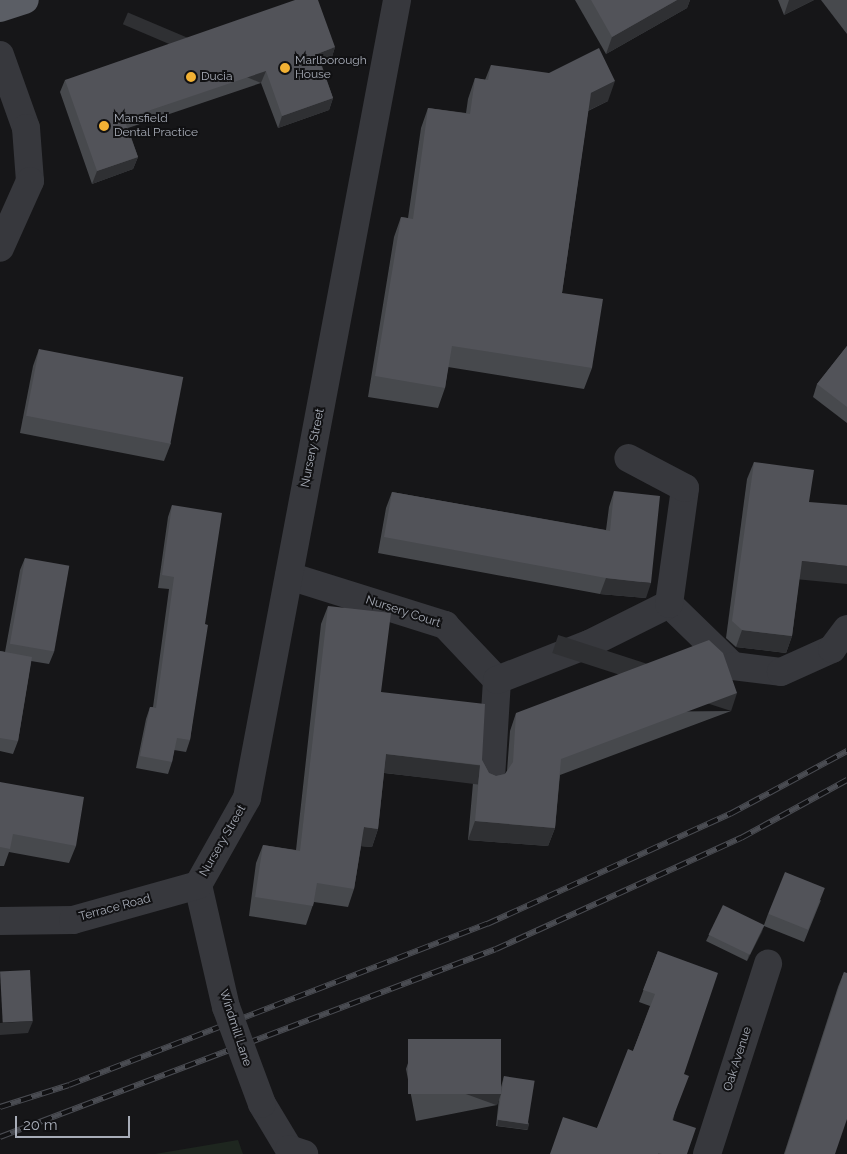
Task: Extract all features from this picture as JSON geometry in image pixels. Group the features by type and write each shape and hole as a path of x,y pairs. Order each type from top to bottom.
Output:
{"highway":[{"path":"0,8 25,0"}],"street":[{"name":"Nursery Street","path":"198,885 247,798 397,0"},
{"path":"0,55 26,128 30,180 0,248"},
{"path":"628,458 685,488 669,604"},
{"name":"Nursery Court","path":"289,576 445,625 497,680"},
{"path":"669,604 733,666 781,672 832,649 847,629"},
{"path":"491,779 497,680 589,644 669,604"},
{"name":"Terrace Road","path":"0,921 73,920 198,885"},
{"name":"Windmill Lane","path":"198,885 226,1006 262,1104 289,1149 304,1154"},
{"name":"Oak Avenue","path":"707,1154 768,964"}],"shaded area":[{"path":"238,1140 243,1154 155,1154"}],"building":[{"path":"295,0 318,0 335,47 317,54 333,98 282,116 266,71 124,119 138,157 97,171 65,80"},
{"path":"591,0 677,0 612,37"},
{"path":"599,48 615,81 591,93 562,293 603,299 592,368 452,346 445,388 375,376 401,217 413,219 428,108 470,114 475,78 488,80 491,65 549,73"},
{"path":"847,346 847,407 817,384"},
{"path":"39,349 183,377 170,444 26,416"},
{"path":"754,462 814,470 809,502 847,505 847,566 802,561 792,636 742,630 732,621"},
{"path":"614,491 660,496 651,583 606,578 384,537 392,492 610,531"},
{"path":"172,505 222,513 205,624 208,625 190,740 177,738 172,762 140,756 150,707 156,708 174,577 162,575"},
{"path":"25,558 69,566 54,651 10,644"},
{"path":"328,606 391,613 381,692 485,704 482,760 489,773 496,776 505,774 513,762 516,713 709,640 723,653 737,693 561,759 555,828 475,821 480,765 386,754 378,829 364,827 354,889 317,883 313,906 255,897 263,845 300,851"},
{"path":"0,651 32,657 18,741 0,738"},
{"path":"0,782 84,797 76,846 13,834 10,849 0,847"},
{"path":"785,872 825,888 808,930 768,914"},
{"path":"723,905 764,925 750,955 709,935"},
{"path":"658,951 718,973 684,1074 689,1076 672,1120 696,1128 687,1154 550,1154 563,1117 597,1128 628,1049 633,1051 655,994 643,990"},
{"path":"30,970 33,1021 3,1023 0,972"},
{"path":"844,972 847,973 847,1119 835,1154 785,1154"},
{"path":"408,1039 501,1039 501,1094 408,1094"},
{"path":"504,1076 535,1081 528,1124 497,1119"}],"railway":[{"path":"0,1107 69,1085 487,924 730,814 847,751"},
{"path":"0,1137 496,949 741,838 847,780"}],"place":[{"name":"Marlborough House","path":"285,68"},
{"name":"Ducia","path":"191,77"},
{"name":"Mansfield Dental Practice","path":"104,126"}]}
